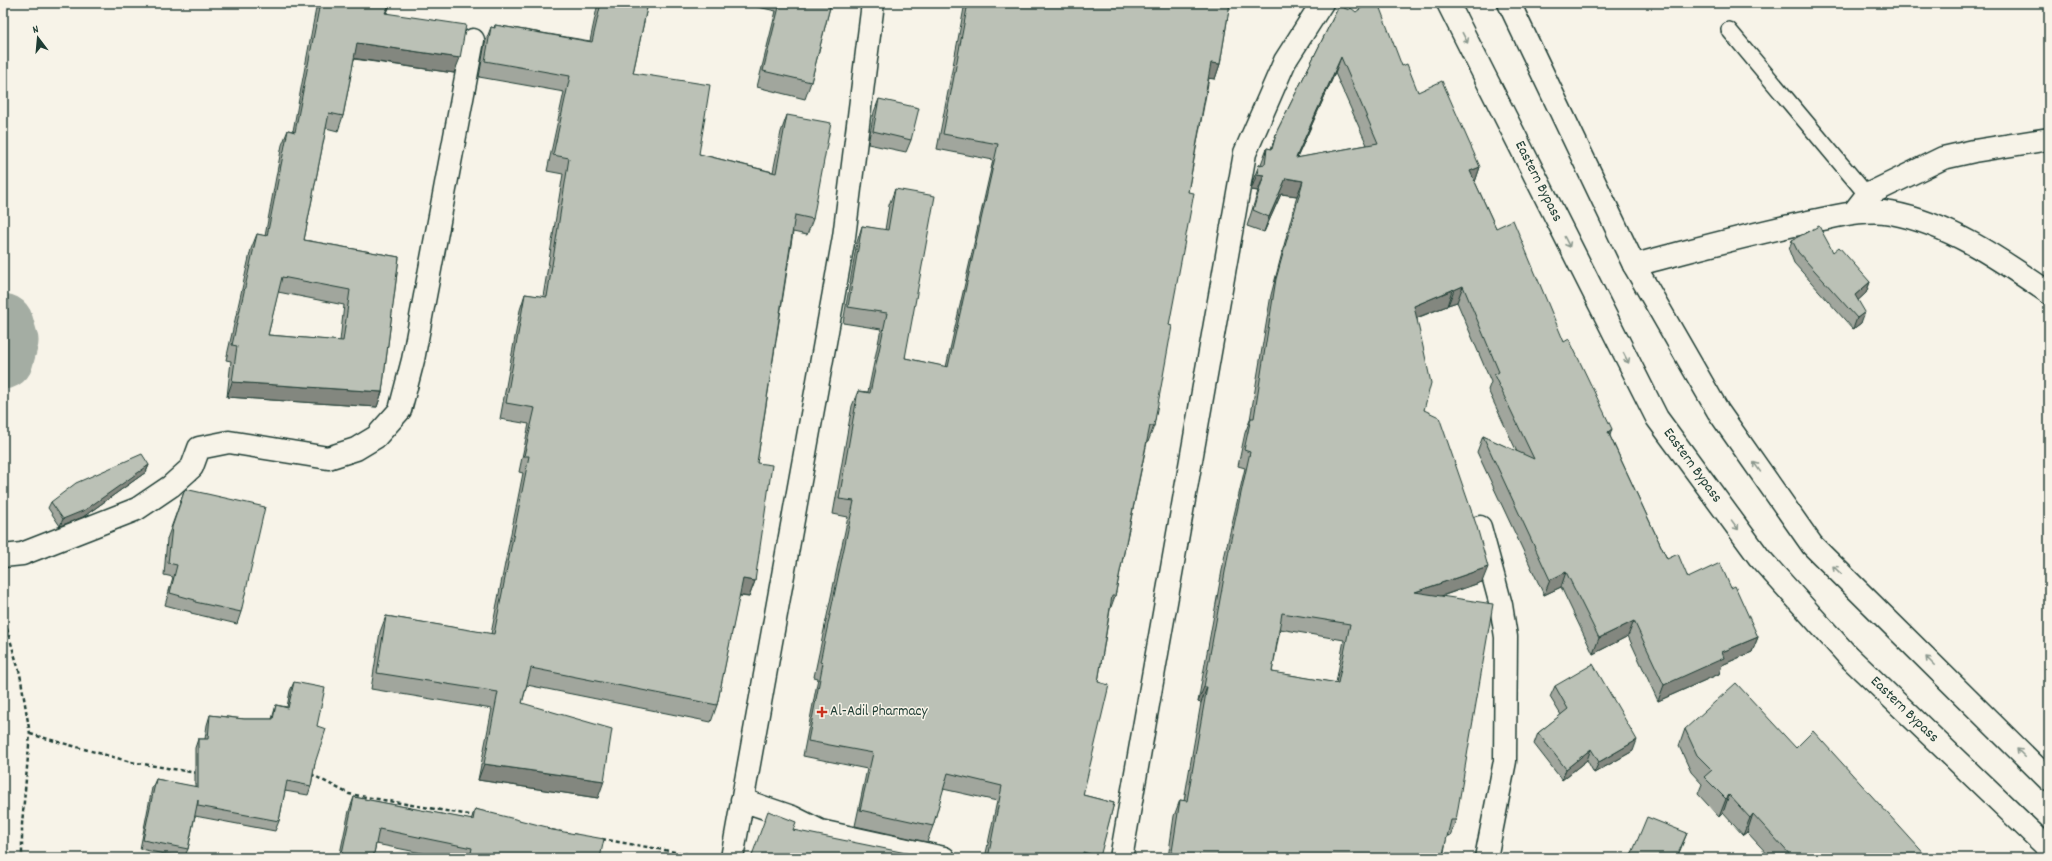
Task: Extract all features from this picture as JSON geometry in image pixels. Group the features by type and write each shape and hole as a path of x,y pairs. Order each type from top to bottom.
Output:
{"main road":[{"path":"732,858 844,237 873,3"},
{"path":"1121,858 1245,153 1285,61 1322,3"},
{"name":"Eastern Bypass","path":"1448,3 1657,418 1759,557 1848,656 2049,849"},
{"path":"1510,3 1634,265 1718,411 1812,545 2049,780"},
{"path":"3,556 22,554 137,509 171,486 192,467 199,448 229,442 328,458 356,449 376,437 400,410 414,360 473,40"},
{"path":"1853,213 1867,195 1943,158 1974,150 2049,139"},
{"path":"1634,265 1782,227 1853,213 1890,213 1944,228 2017,271 2049,294"},
{"path":"1480,527 1501,605 1506,637 1504,761 1486,858"},
{"path":"742,800 792,817 820,831 944,858"}],"lane":[{"path":"1729,30 1867,195"}],"path":[{"path":"3,615 20,674 30,734 22,824 22,858"},
{"path":"30,734 131,762 199,773"},
{"path":"306,772 350,794 482,818"},
{"path":"537,828 584,836"},
{"path":"599,839 708,858"}],"building":[{"path":"320,3 390,3 385,13 466,25 460,58 357,43 343,116 329,113 304,240 399,257 382,392 232,382 237,346 232,345 257,234 267,236 288,130 295,132","holes":["282,277 350,290 343,341 268,335"]},
{"path":"601,3 648,3 633,73 710,85 699,154 776,173 787,115 831,123 813,219 795,215 757,463 772,465 755,581 743,579 717,705 531,668 522,703 612,729 604,781 484,764 498,692 377,673 386,616 494,634 529,456 524,456 535,408 506,403 525,294 547,297 569,158 553,155 570,76 485,61 491,27 495,28 495,25 592,42"},
{"path":"780,3 831,3 811,82 763,71"},
{"path":"968,3 1230,3 1220,64 1211,63 1188,192 1194,193 1169,325 1172,326 1154,426 1150,426 1115,596 1112,596 1098,682 1109,685 1083,795 1114,803 1100,857 1083,852 1083,858 988,858 1002,786 948,773 933,826 860,810 873,753 808,741 823,663 820,662 854,501 839,499 858,391 870,393 887,313 848,307 862,226 888,230 895,189 935,196 905,358 948,367 998,144 943,134"},
{"path":"1368,3 1378,3 1402,66 1407,64 1418,92 1442,81 1480,167 1470,171 1496,228 1513,220 1564,342 1569,339 1612,429 1608,432 1667,559 1678,554 1688,578 1720,563 1731,588 1735,586 1758,637 1722,652 1724,658 1664,685 1634,621 1599,638 1566,572 1550,580 1483,436 1534,459 1494,375 1499,372 1463,286 1454,290 1453,289 1414,306 1431,383 1424,410 1439,417 1477,527 1488,567 1415,592 1493,604 1456,820 1451,820 1442,858 1171,858 1180,800 1187,801 1207,687 1204,687 1231,539 1250,452 1244,450 1251,418 1254,418 1276,279 1303,181 1286,178 1269,217 1253,210 1264,175 1257,174 1259,165 1265,164 1267,148 1272,149 1277,131 1339,6 1349,10 1351,8 1356,12","holes":["1341,57 1378,143 1296,158 1298,153","1282,613 1350,624 1338,683 1272,672"]},
{"path":"879,99 919,108 911,140 873,131"},
{"path":"1819,226 1833,252 1839,247 1870,282 1855,295 1865,312 1857,318 1798,252 1792,240"},
{"path":"142,454 149,465 85,510 63,519 51,502 76,483"},
{"path":"185,489 265,507 241,612 195,602 195,600 170,593 177,565 168,563 172,527"},
{"path":"1593,664 1637,740 1599,762 1591,749 1566,769 1538,733 1568,709 1555,686"},
{"path":"294,682 325,688 317,726 326,729 315,763 311,786 287,781 279,821 198,806 198,800 188,849 143,840 156,779 198,787 198,739 208,739 210,715 244,719 273,719 276,705 288,708"},
{"path":"1736,683 1796,748 1813,731 1928,858 1793,858 1753,814 1750,818 1729,795 1726,799 1704,777 1712,770 1697,755 1685,729"},
{"path":"354,797 473,820 475,809 547,827 547,829 604,839 600,858 470,858 472,848 379,829 373,858 341,858"},
{"path":"768,811 796,822 793,830 911,854 909,858 751,858"},
{"path":"1647,817 1687,833 1676,858 1630,858"}],"waterway":[{"path":"3,324 8,341 3,359"}],"place":[{"name":"Al-Adil Pharmacy","path":"822,712"}]}
